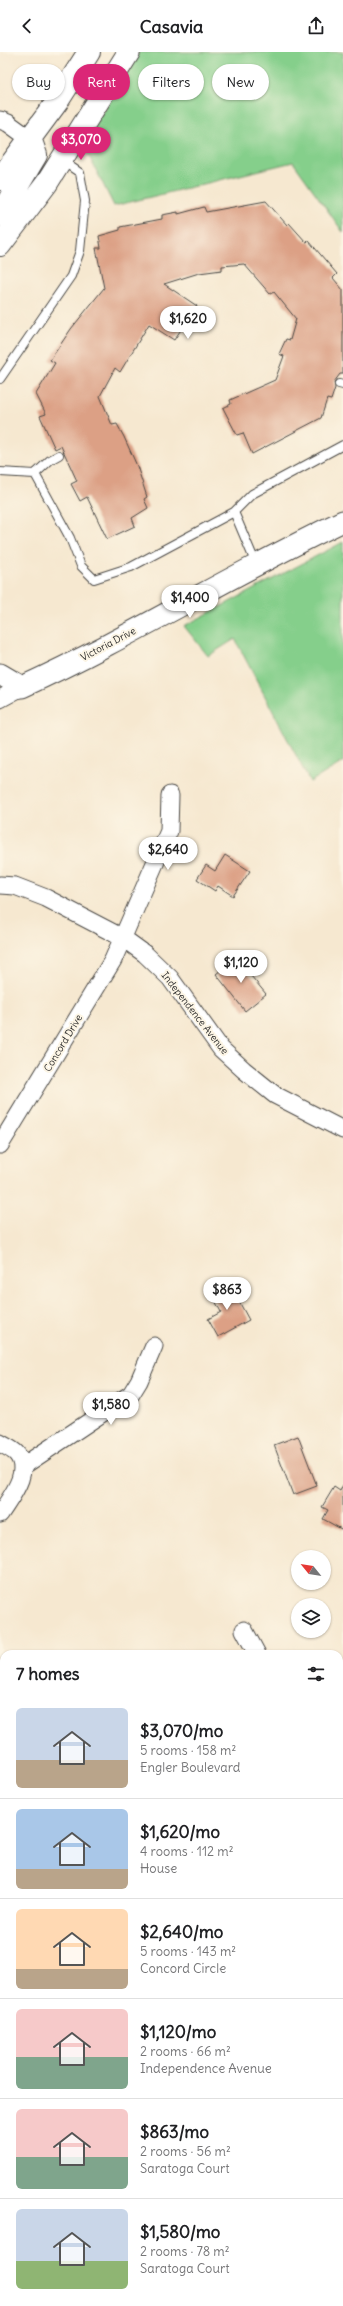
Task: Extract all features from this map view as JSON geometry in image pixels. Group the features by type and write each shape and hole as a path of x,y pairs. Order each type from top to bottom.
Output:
{"main road":[{"path":"0,179 57,102 90,52"},
{"path":"0,245 29,210 129,52"},
{"path":"0,215 36,154 30,139"}],"street":[{"path":"0,120 8,123 30,139"},
{"name":"Victoria Drive","path":"0,699 22,687 69,666 256,565 343,521"},
{"path":"0,674 22,687"},
{"name":"Concord Drive","path":"0,1145 113,960 169,831 170,795"},
{"name":"Independence Avenue","path":"0,885 15,886 46,898 123,938 146,954 170,978 221,1049 244,1070 275,1095 343,1130"},
{"path":"23,1466 131,1394 139,1381 154,1346"},
{"path":"0,1443 16,1453 23,1466 19,1483 0,1514"},
{"path":"244,1630 255,1650"}],"lane":[{"path":"0,379 71,276 80,251 85,201 80,173 61,160"},
{"path":"34,474 70,538 81,566 94,579 131,567 234,512 252,494 343,445"},
{"path":"0,472 34,474 50,460 59,455"},
{"path":"234,512 256,565"}],"green space":[{"path":"139,52 343,52 343,232 293,162 114,206 83,144 110,100 130,100 130,67"},
{"path":"343,542 343,762 310,782 235,639 208,656 184,626"}],"building":[{"path":"266,201 287,225 289,223 306,242 309,241 337,274 333,278 343,290 343,374 340,374 334,382 335,388 331,400 327,399 321,418 252,454 243,433 237,435 223,408 231,404 230,400 275,380 284,356 279,354 286,339 290,340 296,319 274,292 270,294 244,264 222,266 222,270 199,273 164,284 197,306 174,340 149,324 120,372 115,368 100,396 112,425 117,424 137,466 147,497 144,499 148,508 132,518 135,526 107,539 87,497 80,501 71,484 77,481 61,446 55,449 40,416 46,414 36,394 55,363 50,360 71,329 104,288 96,248 101,248 99,236 120,230 120,227 162,219 162,215 178,212 178,214 204,207 206,212"},
{"path":"225,855 250,871 233,896 218,886 215,891 197,879 206,865 215,871"},
{"path":"236,958 266,994 245,1011 216,974"},
{"path":"229,1283 249,1320 218,1337 208,1319 221,1312 211,1293"},
{"path":"298,1436 317,1486 293,1495 274,1445"},
{"path":"343,1485 343,1530 323,1519 328,1510 322,1507 334,1487 340,1491"}]}
